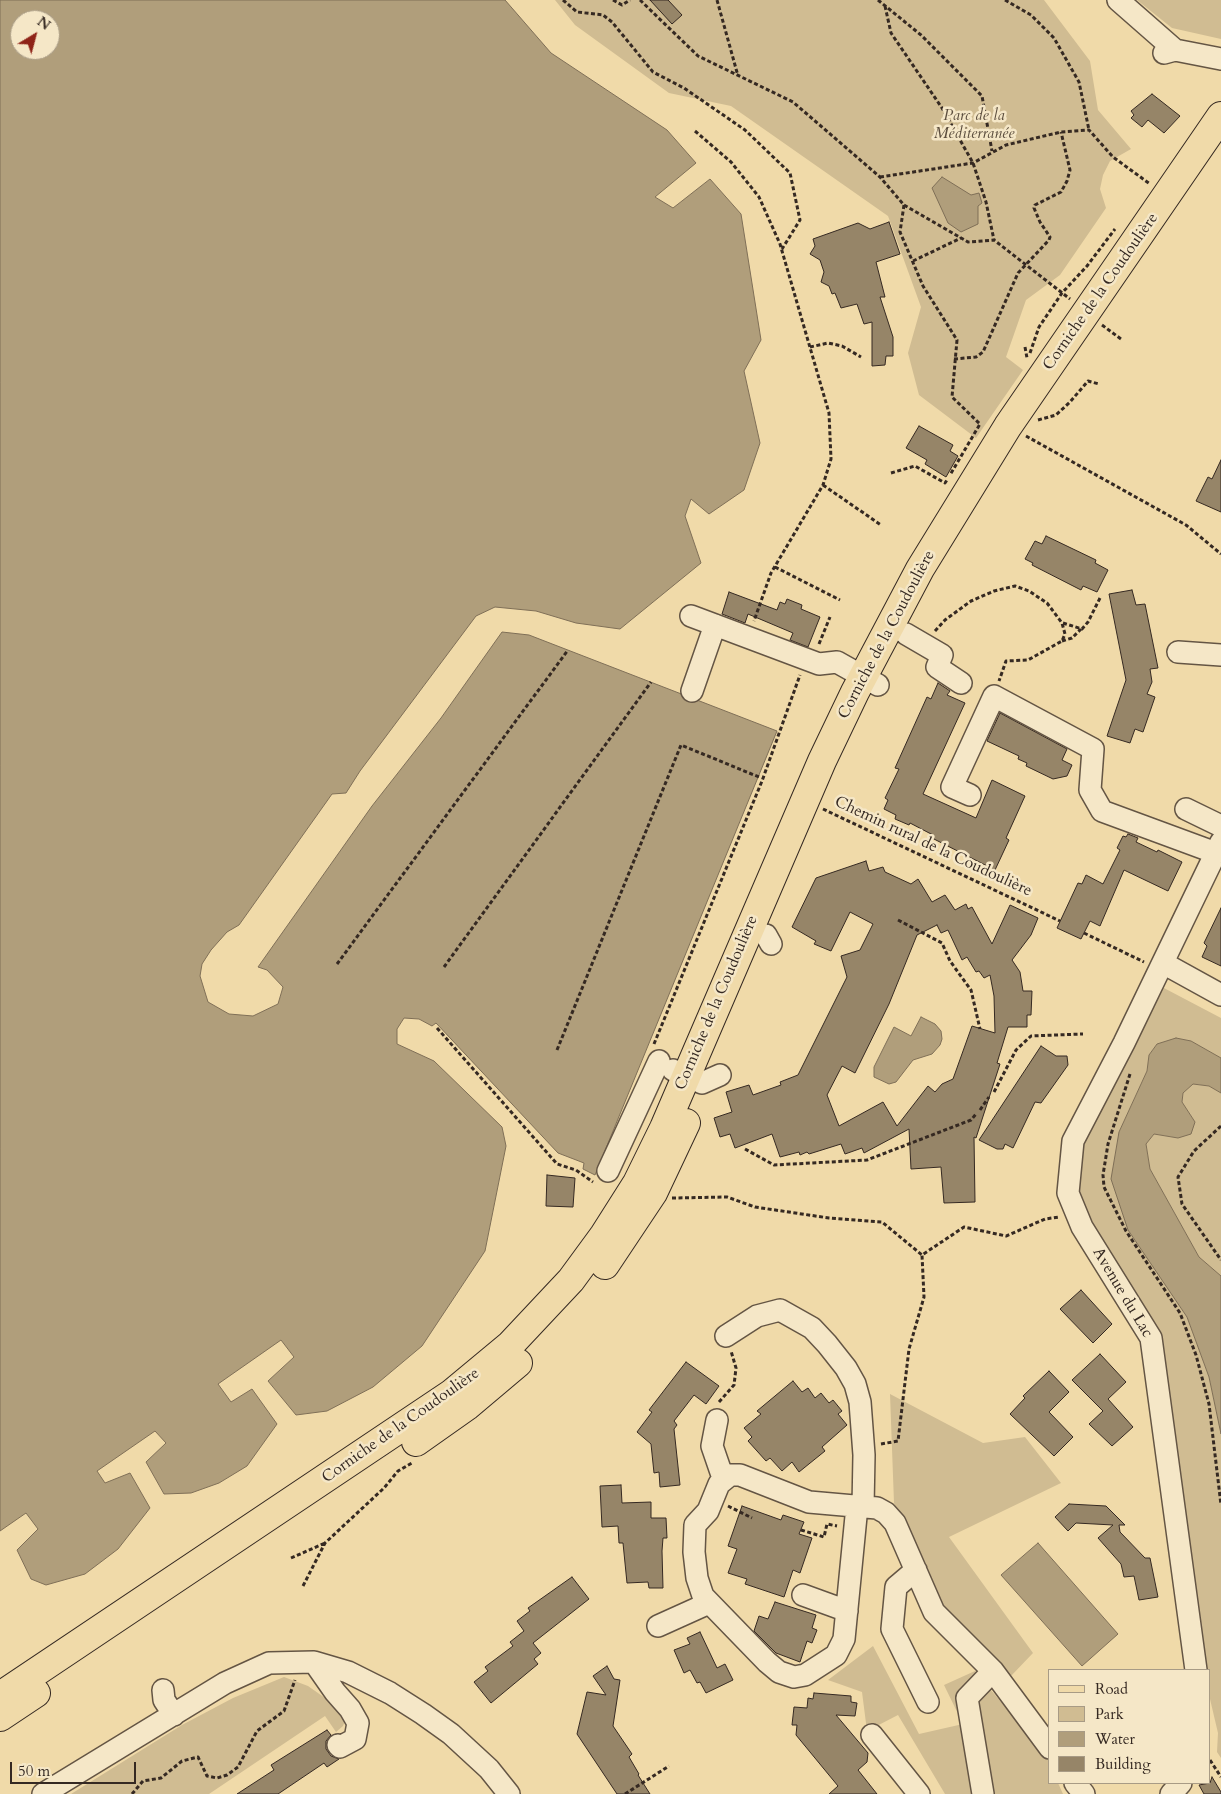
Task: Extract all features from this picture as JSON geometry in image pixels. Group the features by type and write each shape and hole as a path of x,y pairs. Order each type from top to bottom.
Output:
{"main road":[{"name":"Corniche de la Coudoulière","path":"0,1717 467,1406 521,1361 554,1328 619,1247 653,1193 670,1159 682,1069 769,939 871,681 920,569 1008,426 1221,116"},
{"name":"Corniche de la Coudoulière","path":"0,1696 412,1422 451,1394 510,1345 571,1280 604,1235 637,1183 664,1128 682,1069 805,800 871,681 914,639 968,524 1028,428 1221,144"}],"street":[{"path":"1118,0 1170,52 1221,59"},
{"path":"691,616 819,664 837,662 871,681"},
{"path":"692,691 715,625"},
{"path":"914,639 942,655 937,667 961,682"},
{"path":"1178,652 1221,655"},
{"path":"970,795 952,787 994,697 1093,749 1090,790 1102,810 1218,847"},
{"path":"1186,809 1221,826"},
{"name":"Avenue du Lac","path":"1196,1669 1151,1338 1082,1227 1068,1193 1073,1141 1162,967 1218,847"},
{"path":"1162,967 1221,995"},
{"path":"608,1171 682,1069"},
{"path":"717,1420 712,1446 723,1478 708,1511 695,1525 693,1539 700,1590 709,1603 779,1672 794,1678 805,1675 839,1652 844,1639 855,1528 860,1507 864,1455 860,1402 855,1384 846,1368 827,1344 812,1328 780,1310 757,1316 726,1336"},
{"path":"723,1478 730,1475 740,1475 808,1502 882,1510 895,1523 934,1612 993,1671 1048,1745"},
{"path":"916,1570 896,1587 892,1628 928,1702"},
{"path":"803,1596 847,1611"},
{"path":"658,1626 709,1603"},
{"path":"304,1662 335,1692 350,1709 358,1723 355,1739 340,1748 338,1745"},
{"path":"43,1794 225,1684 269,1664 304,1662 348,1672 390,1693 423,1714 451,1734 490,1769 509,1794"},
{"path":"983,1794 967,1698 993,1671"},
{"path":"163,1690 168,1719"},
{"path":"146,1702 168,1719"},
{"path":"872,1735 919,1794"},
{"path":"1076,1784 1084,1794"},
{"path":"1171,1794 1180,1784"}],"path":[{"path":"563,0 577,12 603,15 612,22 653,72 684,88 745,130 790,173 800,220 782,250"},
{"path":"613,0 622,5 630,0"},
{"path":"640,0 698,56 793,102 880,177 904,205 968,242 994,240"},
{"path":"717,0 738,76"},
{"path":"878,0 921,34 982,96 992,151"},
{"path":"1005,0 1031,15 1054,38 1078,82 1089,130 1113,157 1156,188"},
{"path":"886,6 891,33 942,108 974,164 986,202 994,240 1058,289"},
{"path":"880,177 974,164 992,151 1006,145 1061,132 1089,130"},
{"path":"695,131 731,162 760,196 782,250 830,413 831,459 823,486 775,567 747,638"},
{"path":"954,359 976,357 983,352 1018,272 1050,237 1040,222 1034,208 1035,204 1061,192 1070,170 1061,132"},
{"path":"891,473 915,466 945,483 980,424 952,396 956,340 923,286 900,232 904,205"},
{"path":"912,261 962,238"},
{"path":"810,347 828,343 842,346 861,357"},
{"path":"1025,347 1028,361"},
{"path":"1028,428 1056,415 1088,381 1099,384"},
{"path":"1028,428 1186,525 1221,554"},
{"path":"823,486 881,524"},
{"path":"775,567 840,600"},
{"path":"914,639 971,601 1015,586 1029,591 1047,603 1062,623 1065,634 1062,642"},
{"path":"994,697 1002,667 1006,661 1028,660 1072,638 1088,622 1100,598"},
{"path":"682,1069 762,781 801,674 808,660 816,651 830,617"},
{"path":"1062,623 1082,629"},
{"path":"337,964 568,650"},
{"path":"444,967 651,682"},
{"path":"557,1050 681,745 759,777"},
{"name":"Chemin rural de la Coudoulière","path":"822,808 1060,921"},
{"path":"898,920 942,943 950,961 971,990 980,1029"},
{"path":"1084,934 1162,967"},
{"path":"437,1028 557,1164 576,1170 600,1187 608,1171"},
{"path":"994,1092 1016,1050 1031,1036 1083,1034"},
{"path":"1114,1062 1131,1070 1123,1102 1108,1144 1103,1175 1104,1187 1126,1231 1180,1313 1196,1355 1209,1404 1221,1505"},
{"path":"980,1110 989,1097"},
{"path":"745,1149 774,1164 867,1160 972,1120 976,1114"},
{"path":"1221,1126 1194,1152 1178,1177 1182,1204 1221,1260"},
{"path":"653,1193 663,1198 727,1196 755,1207 829,1218 882,1222 922,1255 924,1297 909,1349 898,1441 872,1446"},
{"path":"922,1255 964,1227 1006,1236 1045,1219 1077,1215"},
{"path":"717,1420 717,1404 734,1385 736,1368 726,1336"},
{"path":"291,1558 325,1543 384,1488 398,1471 415,1461"},
{"path":"714,1499 752,1518"},
{"path":"801,1530 824,1537 827,1524 855,1528"},
{"path":"303,1586 325,1543"},
{"path":"132,1794 143,1782 161,1778 182,1761 198,1757 207,1776 217,1778 227,1775 238,1767 257,1731 284,1711 304,1662"},
{"path":"1211,1762 1221,1777"},
{"path":"626,1794 670,1766"}],"green space":[{"name":"Parc de la Méditerranée","path":"555,0 1044,0 1090,61 1098,110 1131,149 1110,161 1103,175 1100,189 1106,208 1060,275 1026,300 1006,357 1023,370 976,438 919,395 908,353 921,307 888,216 731,106 669,93 575,25"},
{"path":"1137,0 1221,0 1221,39 1172,28"},
{"path":"1162,987 1221,1018 1221,1058 1191,1041 1157,1044 1149,1055 1147,1071 1119,1132 1128,1230 1187,1317 1209,1377 1221,1434 1221,1758 1217,1752 1218,1733 1211,1703 1211,1669 1203,1669 1158,1360 1090,1230 1076,1191 1081,1147"},
{"path":"1193,1084 1209,1086 1221,1093 1221,1276 1199,1257 1150,1169 1146,1144 1154,1134 1178,1138 1195,1122 1182,1102 1183,1093"},
{"path":"890,1394 983,1443 1025,1437 1061,1483 949,1537 1033,1653 1011,1676 942,1604 894,1503"},
{"path":"873,1646 919,1734 963,1724 944,1685 975,1671 1047,1757 1048,1784 1058,1784 1063,1794 945,1794 898,1715 867,1731 862,1692 828,1680"},
{"path":"284,1677 308,1686 335,1705 346,1718 343,1726 336,1732 325,1716 209,1794 71,1794 182,1725 233,1698"}],"water":[{"path":"0,0 505,0 551,53 667,130 696,163 655,197 673,208 710,179 741,214 761,340 744,371 760,443 744,490 709,514 691,499 685,516 701,563 620,629 576,623 536,611 495,607 476,616 360,771 346,793 332,794 239,925 227,932 211,950 202,964 200,976 208,1002 229,1014 253,1016 278,1004 283,987 267,970 258,967 372,806 441,718 502,632 529,635 777,731 595,1175 583,1169 584,1163 558,1153 436,1023 432,1026 419,1019 404,1018 397,1029 397,1044 434,1061 502,1127 506,1146 485,1251 422,1346 373,1387 327,1411 296,1415 268,1381 294,1357 281,1340 218,1384 231,1402 252,1389 277,1424 247,1466 219,1483 191,1493 164,1494 146,1462 166,1443 155,1431 97,1471 105,1483 130,1473 150,1508 118,1549 85,1574 46,1585 31,1579 17,1550 38,1529 26,1513 0,1531"},
{"path":"942,177 971,195 979,193 982,203 978,206 978,224 961,232 948,223 932,188"},
{"path":"921,1017 935,1024 941,1031 942,1039 940,1045 932,1054 913,1060 896,1082 889,1084 874,1077 874,1067 894,1027 911,1036"},
{"path":"1176,1038 1191,1041 1221,1058 1221,1093 1209,1086 1193,1084 1183,1093 1182,1102 1195,1122 1191,1134 1178,1138 1154,1134 1146,1144 1150,1169 1199,1257 1221,1276 1221,1434 1209,1377 1187,1317 1128,1230 1111,1179 1119,1132 1147,1071 1149,1055 1157,1044"},
{"path":"1038,1543 1118,1634 1082,1666 1001,1575"}],"building":[{"path":"650,0 668,0 682,15 672,24"},
{"path":"1152,94 1180,116 1164,133 1148,120 1142,127 1131,118 1134,115 1131,111"},
{"path":"889,222 900,254 876,262 885,297 880,297 893,337 893,356 886,356 885,365 872,366 872,322 864,324 857,304 841,308 835,293 832,294 829,286 821,282 824,272 820,260 810,254 815,246 813,239 858,223 870,229"},
{"path":"919,426 953,445 950,451 958,456 946,477 925,464 927,460 906,448"},
{"path":"1221,460 1221,512 1196,501 1208,477 1212,479"},
{"path":"1046,536 1096,560 1095,563 1108,570 1097,592 1083,586 1081,590 1032,565 1033,563 1025,559 1035,541 1042,544"},
{"path":"1132,590 1136,605 1145,604 1158,668 1150,669 1152,682 1147,694 1155,697 1143,732 1135,729 1130,743 1107,736 1126,680 1109,594"},
{"path":"729,592 777,610 780,602 785,604 787,599 802,605 801,609 820,617 808,647 790,640 793,633 748,614 745,623 722,614"},
{"path":"938,683 950,691 947,695 965,703 923,794 976,818 992,780 1025,796 1006,838 1009,840 995,870 932,838 933,835 910,823 909,825 895,819 896,815 884,809 888,800 885,798 899,769 895,768 927,697 931,699"},
{"path":"1000,713 1067,749 1062,760 1072,765 1067,776 1053,779 1026,766 1027,763 1018,759 1019,756 987,741"},
{"path":"1128,834 1138,838 1136,842 1182,862 1168,891 1124,870 1100,926 1090,921 1081,939 1057,928 1078,883 1082,884 1086,875 1103,884 1120,850 1117,848 1123,836 1126,837"},
{"path":"866,861 869,871 883,867 885,872 911,884 918,879 932,902 945,895 955,910 966,904 968,909 972,907 992,944 1010,905 1038,918 1031,935 1012,960 1020,972 1023,991 1032,991 1031,1015 1027,1015 1027,1027 1008,1027 997,1063 1000,1064 976,1138 974,1137 975,1202 944,1203 941,1167 911,1169 909,1129 864,1153 862,1148 845,1154 841,1144 809,1154 807,1152 800,1155 799,1152 780,1157 772,1134 735,1148 730,1134 720,1137 714,1118 732,1112 726,1092 749,1085 753,1095 781,1085 780,1082 798,1075 847,977 841,956 860,950 873,924 850,912 831,951 814,944 816,941 792,927 816,878","holes":["937,925 941,933 948,930 962,960 967,957 976,972 979,971 984,978 990,975 994,996 995,1033 972,1026 953,1079 942,1084 935,1092 928,1086 897,1126 883,1102 839,1126 827,1095 842,1066 855,1073 889,1004 917,935"]},
{"path":"1221,908 1221,966 1202,957 1207,946 1204,943"},
{"path":"1041,1046 1056,1056 1067,1056 1068,1065 1041,1103 1035,1102 1013,1148 1005,1144 1003,1149 997,1149 979,1140"},
{"path":"547,1175 575,1178 573,1207 546,1206"},
{"path":"1081,1290 1112,1324 1093,1343 1060,1309"},
{"path":"1100,1354 1126,1382 1108,1399 1133,1427 1112,1446 1089,1424 1103,1411 1072,1380"},
{"path":"686,1362 719,1386 706,1404 694,1395 674,1421 677,1425 674,1429 680,1485 660,1487 659,1472 654,1473 651,1444 637,1432 652,1412 649,1410"},
{"path":"1049,1371 1069,1392 1049,1412 1073,1437 1054,1456 1010,1414 1025,1398 1023,1396"},
{"path":"793,1381 802,1392 808,1388 815,1398 821,1393 829,1403 833,1400 842,1411 838,1414 847,1425 822,1447 825,1451 799,1472 792,1462 782,1471 770,1458 766,1461 748,1441 752,1437 744,1428 761,1414 757,1411"},
{"path":"621,1485 622,1503 651,1502 651,1518 666,1518 667,1538 663,1538 662,1551 663,1588 649,1588 648,1582 627,1583 623,1543 619,1543 618,1526 602,1527 600,1486"},
{"path":"1069,1504 1106,1506 1125,1525 1119,1525 1120,1532 1145,1558 1150,1558 1158,1597 1139,1600 1134,1576 1124,1577 1121,1564 1098,1538 1113,1525 1076,1523 1068,1531 1055,1517"},
{"path":"742,1506 781,1520 783,1515 804,1522 799,1534 812,1538 800,1573 793,1570 784,1597 745,1584 747,1579 728,1573 737,1549 728,1546"},
{"path":"572,1577 589,1599 533,1643 541,1653 534,1659 538,1664 491,1703 474,1682 488,1671 485,1667 513,1646 510,1642 524,1631 517,1621 530,1611 528,1608"},
{"path":"775,1602 816,1615 812,1628 817,1630 812,1643 807,1641 800,1662 776,1653 754,1631 759,1616 768,1619"},
{"path":"700,1632 717,1668 725,1664 733,1680 706,1693 700,1682 697,1683 690,1670 684,1673 674,1650 690,1644 687,1638"},
{"path":"607,1666 614,1679 620,1680 613,1726 632,1754 629,1757 650,1794 617,1794 577,1734 587,1692 606,1695 593,1676"},
{"path":"814,1693 851,1696 851,1702 857,1703 855,1716 836,1715 868,1753 867,1762 858,1770 877,1794 829,1794 838,1786 796,1735 797,1725 792,1725 794,1707 807,1708 808,1698 813,1699"},
{"path":"327,1730 331,1735 326,1741 326,1749 331,1756 339,1759 327,1767 324,1763 278,1794 237,1794 274,1770 271,1765"},
{"path":"1212,1777 1221,1794 1204,1794 1199,1785 1211,1784"}]}
